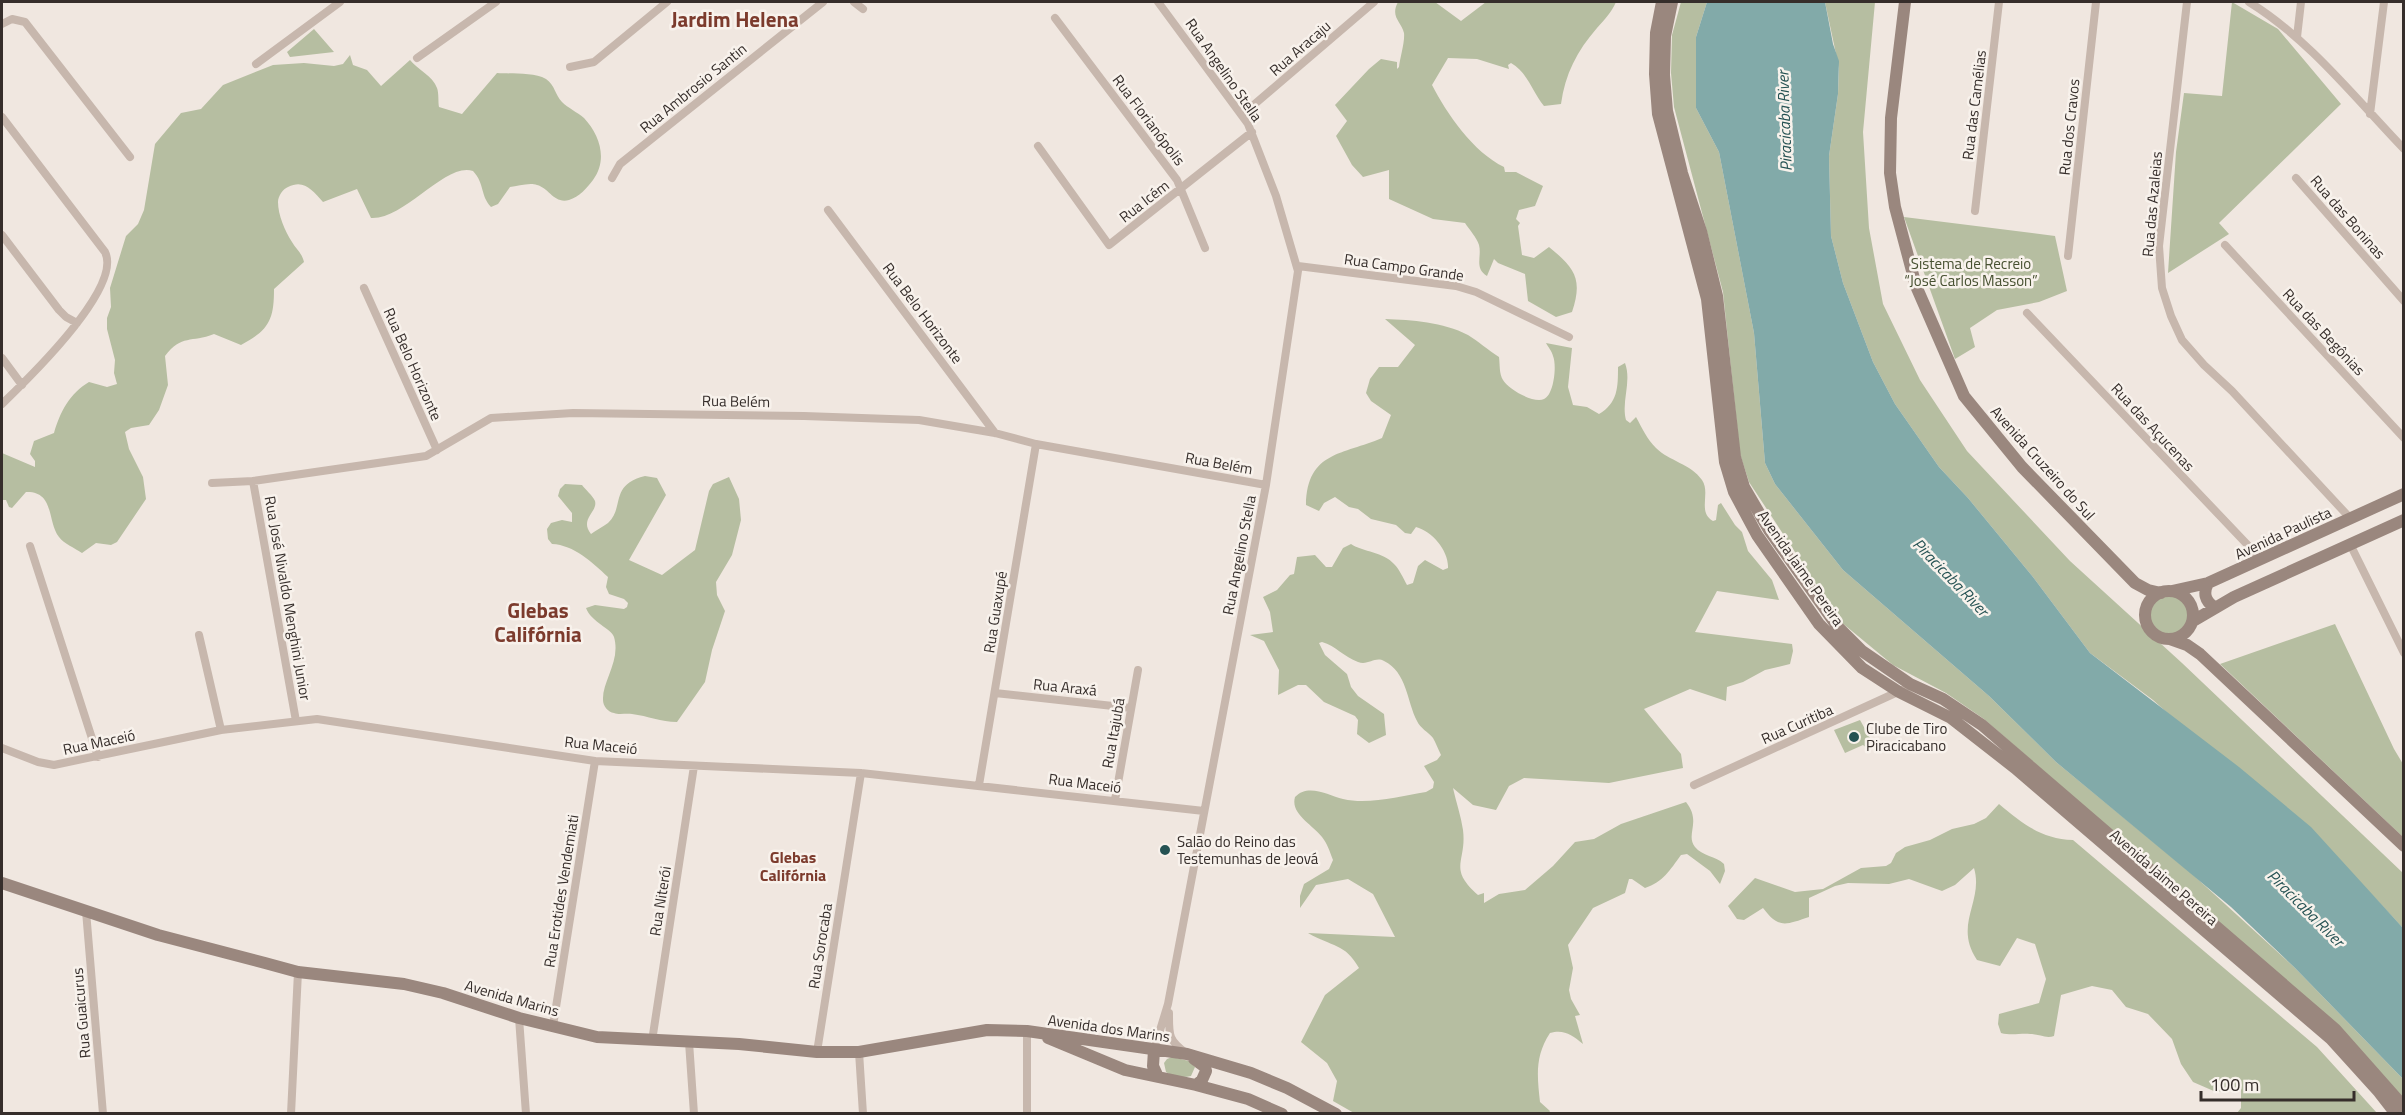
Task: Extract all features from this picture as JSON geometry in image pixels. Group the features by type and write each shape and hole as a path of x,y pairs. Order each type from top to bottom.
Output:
{"street":[{"path":"256,64 340,2"},
{"path":"417,58 496,2"},
{"path":"570,67 594,62 667,2"},
{"name":"Rua Ambrosio Santin","path":"612,178 620,164 823,2"},
{"path":"854,2 863,9"},
{"name":"Rua Angelino Stella","path":"1158,2 1243,114 1276,196 1298,266 1298,283 1266,485 1168,1004"},
{"name":"Rua Aracaju","path":"1243,114 1374,2"},
{"name":"Avenida Jaime Pereira","path":"1662,2 1656,33 1658,114 1707,299 1725,462 1734,492 1757,535 1819,624 1863,668 1899,692 1951,718 2015,768 2331,1039 2396,1113"},
{"name":"Avenida Jaime Pereira","path":"1672,2 1665,36 1664,75 1667,111 1717,296 1735,457 1744,487 1769,530 1837,626 1862,651 1910,684 1943,699 1982,725 2335,1029 2403,1107"},
{"name":"Avenida Cruzeiro do Sul","path":"1905,2 1891,118 1890,173 1895,207 1916,286 1964,396 2022,468 2135,583 2148,590 2167,592"},
{"name":"Rua das Camélias","path":"1975,211 1999,2"},
{"name":"Rua dos Cravos","path":"2068,256 2096,2"},
{"name":"Rua das Azaleias","path":"2187,2 2159,246 2162,288 2182,340 2350,518"},
{"path":"2248,2 2270,15 2297,37 2403,149"},
{"path":"2297,37 2301,2"},
{"path":"2370,114 2384,2"},
{"name":"Rua Florianópolis","path":"1055,18 1177,180 1205,248"},
{"path":"2,24 12,19 25,22 130,157"},
{"path":"2,117 108,256 108,269 98,291 77,322 22,385 2,404"},
{"name":"Rua Icém","path":"1038,146 1109,245 1252,132"},
{"name":"Rua das Boninas","path":"2296,178 2403,301"},
{"name":"Rua Belo Horizonte","path":"828,210 995,433"},
{"path":"2,236 59,310 66,317 77,322"},
{"name":"Rua das Begônias","path":"2225,245 2403,438"},
{"name":"Rua Campo Grande","path":"1298,266 1456,286 1476,292 1569,338"},
{"name":"Rua Belo Horizonte","path":"364,288 437,450"},
{"name":"Rua das Açucenas","path":"2026,312 2261,559"},
{"path":"2,358 22,385"},
{"name":"Rua Belém","path":"212,483 253,481 426,456 490,418 573,413 919,420 995,433 1036,444 1266,485"},
{"name":"Rua Guaxupé","path":"979,785 1036,444"},
{"name":"Rua José Nivaldo Menghini Junior","path":"253,481 296,720"},
{"name":"Avenida Paulista","path":"2167,592 2208,583 2403,494"},
{"path":"2170,639 2184,634 2192,622 2214,607 2403,520"},
{"path":"2350,544 2403,653"},
{"path":"30,546 98,757"},
{"name":"Avenida Cruzeiro do Sul","path":"2135,583 2146,611"},
{"path":"2208,583 2205,597 2214,607"},
{"path":"2200,654 2192,622 2191,605 2187,598 2167,592 2151,600 2146,611 2149,627 2154,634 2187,645 2200,654 2403,846"},
{"path":"199,634 221,730"},
{"name":"Rua Itajubá","path":"1115,800 1138,670"},
{"name":"Rua Curitiba","path":"1694,785 1899,692 1910,684"},
{"name":"Rua Araxá","path":"995,693 1131,708"},
{"name":"Rua Maceió","path":"2,748 38,762 54,765 221,730 317,719 595,761 861,773 1204,811"},
{"name":"Rua Erotides Vendemiati","path":"553,1026 595,761"},
{"name":"Rua Niterói","path":"652,1041 694,766"},
{"name":"Rua Sorocaba","path":"817,1052 861,773"},
{"name":"Avenida Marins","path":"2,883 158,935 298,972 404,984 443,993 519,1018 597,1037 689,1041 817,1052 859,1052 987,1030 1027,1031"},
{"name":"Rua Guaicurus","path":"86,911 103,1113"},
{"path":"291,1113 298,972"},
{"path":"1158,1077 1153,1066 1154,1050 1168,1004"},
{"path":"1168,1004 1169,1035 1173,1043 1205,1067 1206,1071 1202,1080 1196,1085"},
{"path":"519,1018 526,1113"},
{"path":"1027,1031 1027,1113"},
{"name":"Avenida dos Marins","path":"1027,1031 1187,1054 1269,1080 1336,1113"},
{"name":"Avenida dos Marins","path":"1027,1031 1098,1057 1125,1070 1248,1099 1282,1113"},
{"path":"689,1041 694,1113"},
{"path":"859,1052 863,1113"}],"green space":[{"path":"1398,2 1435,2 1461,21 1486,2 1616,2 1578,54 1569,73 1561,104 1544,106 1526,77 1511,63 1508,65 1509,69 1477,59 1448,58 1432,85 1453,120 1482,152 1504,167 1505,172 1516,172 1543,186 1535,206 1519,210 1516,219 1520,223 1518,226 1522,255 1534,258 1549,247 1565,261 1571,268 1576,282 1577,291 1572,312 1556,317 1528,301 1525,274 1498,263 1494,259 1487,276 1480,266 1478,242 1465,223 1433,219 1389,199 1389,170 1363,177 1352,165 1336,136 1347,121 1335,105 1381,59 1397,62 1397,69 1399,67 1404,33 1395,11"},
{"path":"1681,2 1707,2 1696,37 1696,108 1719,152 1754,333 1765,463 1775,484 1843,570 1989,696 2056,762 2191,873 2295,968 2403,1079 2403,1099 2338,1027 1984,719 1946,693 1893,665 1841,622 1749,482 1740,454 1723,292 1674,107 1671,73 1672,35"},
{"path":"1825,2 1875,2 1863,132 1869,228 1883,304 1920,380 1967,451 2070,561 2182,663 2403,873 2403,928 2376,899 2153,700 2090,653 2033,577 1968,498 1939,467 1895,404 1873,362 1843,283 1831,236 1829,156 1838,94 1839,68"},
{"path":"2232,2 2278,29 2341,104 2219,223 2229,234 2168,273 2176,152 2184,93 2222,96"},
{"path":"314,29 334,52 290,57 287,52"},
{"path":"350,55 353,65 367,70 381,86 410,60 435,84 438,90 439,107 462,114 497,73 528,74 546,79 562,102 584,118 594,132 601,156 598,172 582,192 569,200 559,200 541,187 527,184 510,187 498,204 491,207 473,171 462,171 437,182 397,210 384,216 371,218 357,189 323,202 303,185 286,188 279,197 279,212 287,233 304,262 274,289 273,309 268,323 250,340 241,345 214,334 182,342 165,356 168,385 159,410 149,425 131,428 125,432 129,449 143,477 146,499 117,542 111,545 96,543 82,553 70,546 55,531 46,502 42,496 35,493 26,492 12,508 9,507 6,500 2,500 2,453 35,467 35,461 30,454 34,441 54,433 59,418 71,397 89,382 107,387 117,384 114,373 115,360 107,329 107,318 111,307 110,288 126,236 138,224 144,210 155,144 181,113 201,109 223,85 273,65 304,63 334,66 343,64"},
{"name":"Sistema de Recreio “José Carlos Masson”","path":"1904,217 2055,236 2067,291 2039,302 1997,310 1970,328 1975,347 1955,359"},
{"path":"1385,319 1438,324 1468,335 1499,357 1501,375 1506,384 1522,395 1540,400 1550,392 1555,373 1552,352 1546,343 1572,348 1568,387 1573,405 1587,407 1599,414 1613,400 1617,388 1618,367 1625,363 1627,370 1626,420 1630,423 1636,417 1656,448 1686,466 1702,480 1708,517 1713,521 1716,520 1718,505 1721,503 1742,532 1748,551 1772,580 1779,600 1717,591 1695,632 1792,644 1790,664 1765,670 1743,682 1727,687 1726,701 1690,689 1644,709 1681,754 1683,768 1609,783 1524,778 1509,786 1496,810 1473,805 1453,788 1463,830 1461,871 1463,878 1478,895 1484,893 1484,903 1499,894 1525,890 1553,866 1575,842 1594,839 1621,824 1686,802 1693,816 1692,842 1695,847 1724,864 1725,871 1720,884 1710,871 1687,854 1681,855 1666,875 1657,882 1645,888 1629,879 1625,893 1593,908 1568,945 1573,968 1569,990 1580,1015 1575,1016 1583,1044 1568,1034 1550,1033 1539,1058 1540,1102 1550,1111 1549,1113 1354,1113 1333,1101 1337,1081 1327,1063 1301,1042 1325,995 1359,968 1343,950 1308,933 1395,937 1373,894 1348,879 1316,885 1300,908 1300,896 1304,884 1329,869 1333,860 1324,839 1299,814 1294,803 1295,797 1312,790 1343,799 1363,801 1426,792 1433,788 1434,782 1424,766 1437,760 1441,755 1433,738 1417,721 1402,680 1392,666 1381,660 1358,662 1327,644 1319,643 1325,655 1347,674 1351,687 1358,696 1384,714 1386,735 1369,743 1357,734 1358,720 1355,716 1324,702 1306,685 1298,685 1278,695 1279,670 1264,641 1250,635 1273,632 1270,612 1263,597 1277,590 1290,575 1294,574 1297,557 1315,555 1326,567 1332,567 1343,548 1351,544 1390,560 1407,585 1413,583 1418,566 1425,560 1443,570 1448,568 1443,549 1422,529 1416,527 1411,534 1405,533 1396,525 1371,519 1335,497 1324,503 1319,511 1306,505 1308,487 1313,474 1320,465 1341,452 1382,438 1391,415 1371,401 1366,393 1370,379 1379,367 1398,367 1415,345"},
{"path":"645,476 657,478 666,495 629,560 662,575 695,550 709,491 713,484 729,477 739,499 741,520 732,555 716,582 717,595 725,611 712,650 705,682 677,722 632,714 616,714 605,706 603,693 615,654 614,637 592,617 586,608 595,605 624,609 628,603 624,599 609,594 606,587 608,577 589,560 568,547 552,544 548,539 547,529 551,523 562,520 572,522 572,513 558,496 565,484 582,485 594,499 594,509 587,524 591,534 613,517 619,497 626,485"},
{"path":"2169,594 2184,600 2190,615 2184,630 2169,636 2154,630 2148,615 2154,600"},
{"path":"2335,624 2403,764 2403,837 2220,664"},
{"name":"Clube de Tiro Piracicabano","path":"1860,720 1874,745 1868,749 1863,745 1845,753 1834,730"},
{"path":"1999,804 2033,829 2051,837 2073,840 2317,1047 2377,1113 2237,1113 2241,1108 2241,1089 2216,1092 2193,1082 2181,1064 2172,1039 2148,1014 2126,1007 2112,990 2092,986 2061,995 2054,1036 2001,1033 1998,1024 1999,1014 2039,1003 2046,979 2035,944 2017,938 2000,966 1977,960 1970,947 1968,935 1975,892 1974,868 1955,885 1942,891 1909,879 1889,884 1848,883 1835,886 1809,898 1809,917 1788,923 1778,922 1763,908 1744,920 1737,919 1728,906 1755,878 1795,892 1823,889 1861,868 1886,866 1891,863 1896,853 1905,847 1930,840 1952,829 1974,824 1986,818"},
{"path":"1172,1057 1189,1061 1195,1067 1191,1076 1178,1077 1166,1072 1164,1063"}],"water":[{"name":"Piracicaba River","path":"1707,2 1825,2 1833,44 1839,61 1838,94 1829,156 1831,236 1843,283 1873,362 1895,404 1939,467 1968,498 2033,577 2090,653 2239,767 2311,827 2403,928 2403,1079 2295,968 2231,907 2056,762 1989,696 1843,570 1775,484 1765,463 1754,333 1719,152 1696,108 1696,37"}],"place":[{"name":"Clube de Tiro Piracicabano","path":"1854,737"},
{"name":"Salão do Reino das Testemunhas de Jeová","path":"1165,850"}],"district":[{"name":"Jardim Helena","path":"735,19"},
{"name":"Glebas Califórnia","path":"538,622"},
{"name":"Glebas Califórnia","path":"793,866"}]}
